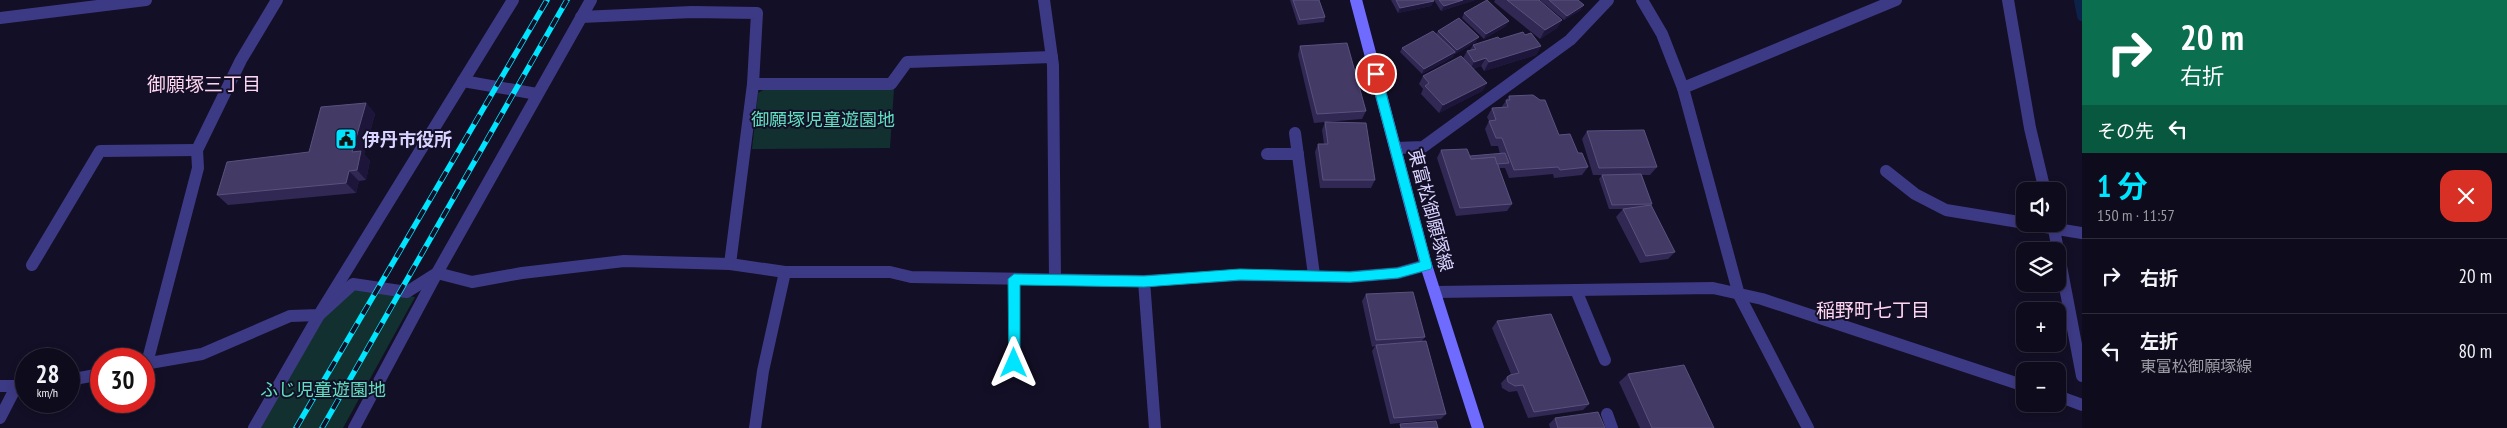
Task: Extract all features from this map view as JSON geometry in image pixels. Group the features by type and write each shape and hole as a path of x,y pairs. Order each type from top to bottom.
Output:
{"main road":[{"name":"東富松御願塚線","path":"1356,0 1426,266 1478,428"}],"street":[{"path":"0,18 146,0"},
{"path":"150,348 198,168 197,150 241,60 277,0"},
{"path":"254,428 319,315 513,0"},
{"path":"354,428 437,273 591,0"},
{"path":"1044,0 1052,57 1055,280"},
{"path":"1396,148 1423,146 1570,40 1608,0"},
{"path":"1642,0 1662,34 1683,88 1739,295 1808,428"},
{"path":"1683,88 1896,0"},
{"path":"2008,0 2030,128 2043,182"},
{"path":"581,18 693,6 757,13 753,84 730,264"},
{"path":"753,84 891,84 907,62 1052,57"},
{"path":"463,81 537,94"},
{"path":"1295,133 1314,275"},
{"path":"32,265 100,151 197,150"},
{"path":"1267,154 1298,154"},
{"path":"1886,171 1916,194 1946,210 2016,222"},
{"path":"2066,229 2082,233"},
{"path":"2054,232 2082,376"},
{"path":"155,362 202,354 290,316 319,315 353,284 407,292 437,273 472,282 522,273 624,261 730,264 785,272 890,272 911,277 1144,281 1240,274 1350,277 1398,273 1426,266"},
{"path":"755,428 763,371 785,272"},
{"path":"1014,279 1014,363"},
{"path":"1144,281 1155,428"},
{"path":"1435,292 1713,288 1739,295 1762,298 2016,383"},
{"path":"1576,290 1606,360"},
{"path":"0,386 15,386"},
{"path":"0,418 15,395"},
{"path":"2066,399 2082,404"},
{"path":"1607,414 1612,428"}],"green space":[{"name":"御願塚児童遊園地","path":"765,89 894,89 890,148 752,149 758,93"},
{"name":"ふじ児童遊園地","path":"354,289 415,297 343,428 260,428 324,316"}],"building":[{"path":"1293,0 1319,0 1325,17 1300,20"},
{"path":"1396,0 1433,0 1434,1 1400,8"},
{"path":"1439,0 1463,0 1444,6"},
{"path":"1487,0 1509,21 1486,34 1464,13"},
{"path":"1507,0 1539,0 1562,20 1545,30"},
{"path":"1549,0 1578,0 1584,5 1567,16"},
{"path":"1459,18 1479,37 1457,50 1438,31"},
{"path":"1433,31 1455,52 1424,69 1402,48"},
{"path":"1523,32 1525,35 1531,33 1541,46 1489,62 1486,58 1474,62 1467,51 1476,49 1473,45"},
{"path":"1347,43 1366,111 1317,114 1300,46"},
{"path":"1461,56 1487,83 1443,105 1425,86 1429,83 1423,76"},
{"path":"1533,95 1540,100 1545,100 1559,135 1570,134 1578,153 1582,153 1588,167 1560,170 1558,167 1514,170 1502,138 1496,138 1489,121 1496,120 1492,108 1508,107 1506,100 1510,100 1509,96"},
{"name":"伊丹市役所","path":"366,103 352,152 361,151 357,170 349,171 346,183 217,195 227,162 309,152 321,107"},
{"path":"1325,122 1366,123 1375,180 1323,180 1318,144 1328,144"},
{"path":"1644,130 1657,167 1599,168 1587,131"},
{"path":"1467,149 1471,159 1495,157 1512,204 1460,208 1441,150"},
{"path":"1505,153 1509,163 1497,164 1495,157 1471,159 1470,156"},
{"path":"1641,174 1652,204 1612,205 1602,175"},
{"path":"1651,205 1675,252 1646,256 1623,209"},
{"path":"1413,292 1425,337 1376,340 1366,294"},
{"path":"1551,314 1589,404 1534,412 1523,385 1515,386 1508,382 1507,377 1519,373 1497,321"},
{"path":"1426,341 1446,414 1394,418 1376,345"},
{"path":"1684,365 1714,428 1652,428 1628,374"},
{"path":"1598,412 1605,428 1558,428 1555,418"},
{"path":"1436,421 1438,428 1401,428 1400,424"}],"waterway":[{"path":"2079,0 2082,16"}],"railway":[{"path":"296,428 547,0"},
{"path":"322,428 567,0"}],"place":[{"name":"伊丹市役所","path":"346,139"}],"district":[{"name":"御願塚三丁目","path":"204,84"},
{"name":"稲野町七丁目","path":"1873,310"}],"route":[{"path":"1014,363 1014,279 1144,281 1216,278 1240,274 1350,277 1398,273 1426,266 1376,74"}]}
